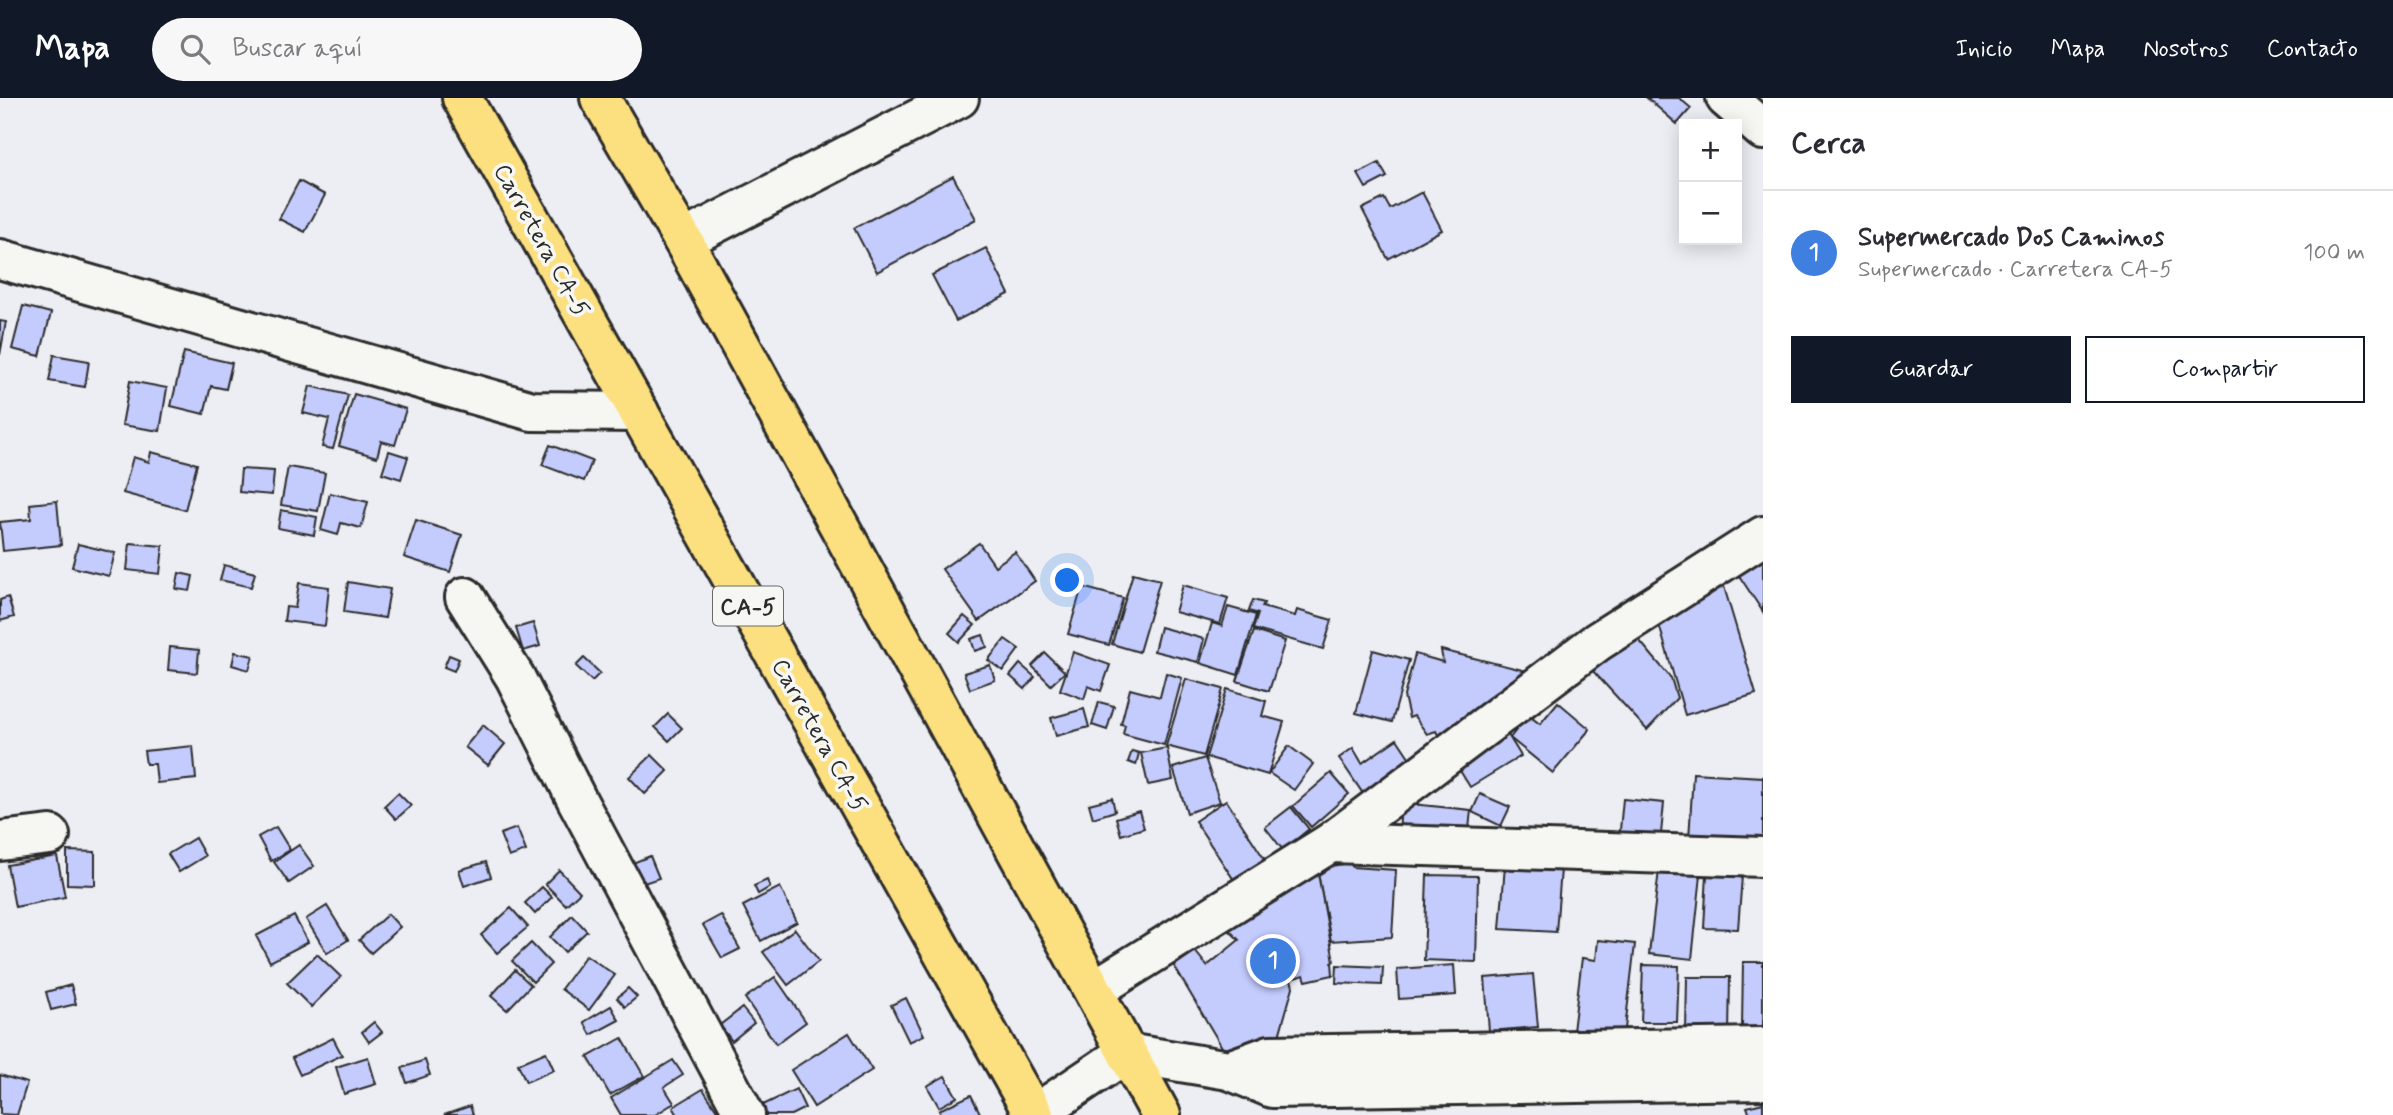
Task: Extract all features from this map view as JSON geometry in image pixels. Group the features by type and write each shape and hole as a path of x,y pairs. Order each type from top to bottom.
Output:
{"highway":[{"name":"Carretera CA-5","path":"462,98 1034,1115"},
{"path":"600,98 683,240 1161,1115"}],"street":[{"path":"683,240 959,98"},
{"path":"1726,98 1763,130"},
{"path":"0,259 532,411 639,412"},
{"path":"1094,990 1330,843 1597,642 1763,536"},
{"path":"465,597 515,677 577,800 746,1115"},
{"path":"0,841 50,835"},
{"path":"1330,843 1763,857"},
{"path":"1229,1069 1270,1055 1763,1047"},
{"path":"1034,1115 1126,1053 1229,1069 1272,1088 1763,1080"}],"building":[{"path":"1647,98 1679,98 1691,108 1677,124"},
{"path":"1379,163 1387,177 1366,188 1358,174"},
{"path":"953,176 976,219 877,272 854,228"},
{"path":"299,181 325,195 305,232 279,219"},
{"path":"1422,192 1442,230 1388,259 1362,209 1384,198 1390,209"},
{"path":"986,248 1009,294 956,321 932,275"},
{"path":"23,306 51,313 40,356 12,349"},
{"path":"0,321 6,322 0,355"},
{"path":"184,352 232,363 226,389 211,386 204,414 171,406"},
{"path":"54,355 89,361 85,387 49,381"},
{"path":"130,381 167,388 160,431 122,425"},
{"path":"310,386 348,395 333,449 322,447 329,419 303,413"},
{"path":"354,394 406,409 395,445 381,441 377,457 339,446"},
{"path":"550,445 592,461 584,481 542,465"},
{"path":"389,451 408,457 401,479 382,473"},
{"path":"151,452 197,464 185,510 123,493 133,457 149,462"},
{"path":"288,467 325,473 318,511 281,505"},
{"path":"241,469 274,471 272,495 239,492"},
{"path":"330,493 368,502 361,528 341,523 338,535 321,530"},
{"path":"57,501 61,545 3,551 0,522 31,519 30,504"},
{"path":"281,510 317,517 314,535 278,528"},
{"path":"416,520 462,535 450,572 404,557"},
{"path":"130,543 163,546 160,574 127,570"},
{"path":"979,543 995,566 1015,552 1035,581 979,621 942,569"},
{"path":"78,544 115,553 109,576 72,567"},
{"path":"1763,553 1763,612 1736,571"},
{"path":"224,565 255,573 251,587 220,580"},
{"path":"179,573 193,576 190,591 176,589"},
{"path":"1133,573 1160,580 1139,652 1112,644"},
{"path":"1722,580 1756,694 1685,715 1658,621"},
{"path":"348,582 390,589 385,618 344,612"},
{"path":"299,583 329,587 325,626 284,621 286,607 295,608"},
{"path":"1183,585 1228,598 1220,624 1175,612"},
{"path":"1082,587 1123,598 1109,645 1068,634"},
{"path":"8,597 14,617 0,621 0,600"},
{"path":"1253,600 1264,603 1262,607 1295,616 1297,610 1332,620 1323,649 1253,629 1258,614 1249,611"},
{"path":"1228,607 1256,615 1238,675 1200,663 1212,623 1222,626"},
{"path":"964,616 975,625 959,642 949,633"},
{"path":"533,623 540,646 523,651 516,628"},
{"path":"1160,627 1204,639 1198,662 1154,651"},
{"path":"1254,631 1285,641 1269,691 1237,681"},
{"path":"1633,633 1671,678 1677,698 1647,730 1592,670"},
{"path":"983,635 987,647 975,651 971,639"},
{"path":"1005,639 1019,649 1003,671 988,660"},
{"path":"170,647 199,650 197,673 168,670"},
{"path":"1373,650 1409,660 1392,722 1356,713"},
{"path":"1441,650 1535,673 1440,739 1436,731 1427,734 1414,716 1409,718 1404,696 1415,654 1443,662"},
{"path":"235,652 253,656 249,670 232,665"},
{"path":"1073,652 1110,665 1101,691 1088,686 1084,699 1060,690"},
{"path":"1045,653 1065,672 1051,685 1032,666"},
{"path":"449,655 459,659 454,671 444,667"},
{"path":"584,658 600,673 592,681 576,666"},
{"path":"1020,664 1035,677 1025,689 1010,676"},
{"path":"990,665 995,680 970,689 964,673"},
{"path":"1166,673 1182,678 1164,745 1123,734 1125,725 1121,724 1130,689 1160,697"},
{"path":"1186,679 1223,689 1204,756 1166,746"},
{"path":"1227,689 1266,701 1262,716 1284,722 1268,775 1206,757"},
{"path":"1099,702 1114,706 1107,730 1092,725"},
{"path":"1558,702 1590,729 1553,773 1510,738 1528,715 1540,724"},
{"path":"1084,709 1089,727 1056,736 1051,718"},
{"path":"668,714 682,728 669,741 655,727"},
{"path":"483,725 505,744 488,765 465,747"},
{"path":"1502,725 1521,756 1470,787 1451,756"},
{"path":"1397,739 1415,766 1366,798 1339,758 1353,748 1362,763"},
{"path":"193,746 196,779 157,783 155,764 146,764 144,751"},
{"path":"1289,746 1313,764 1294,790 1269,773"},
{"path":"1167,748 1173,780 1148,785 1141,753"},
{"path":"1132,751 1139,753 1136,765 1128,762"},
{"path":"652,755 668,771 645,794 629,777"},
{"path":"1205,758 1220,802 1187,813 1173,768"},
{"path":"1331,773 1349,794 1311,827 1293,806"},
{"path":"1693,773 1763,777 1763,844 1689,840"},
{"path":"398,793 411,806 396,819 384,806"},
{"path":"1480,794 1510,807 1501,826 1472,812"},
{"path":"1112,798 1115,811 1093,818 1089,804"},
{"path":"1623,799 1664,803 1660,844 1619,840"},
{"path":"1226,800 1267,863 1236,883 1195,821"},
{"path":"1401,803 1471,810 1468,839 1399,833"},
{"path":"1291,807 1309,829 1283,850 1265,827"},
{"path":"1139,811 1144,828 1121,835 1116,818"},
{"path":"276,827 290,850 271,861 258,837"},
{"path":"517,828 526,851 509,857 500,834"},
{"path":"195,838 205,856 179,872 168,854"},
{"path":"299,845 314,866 289,883 274,862"},
{"path":"67,851 95,852 95,885 67,884"},
{"path":"57,856 65,897 15,907 7,865"},
{"path":"650,856 659,878 638,885 630,864"},
{"path":"486,862 491,877 464,886 459,870"},
{"path":"1351,863 1352,867 1396,870 1392,937 1331,941 1317,868"},
{"path":"1505,865 1561,869 1556,932 1500,929"},
{"path":"1317,868 1334,961 1333,975 1306,981 1304,975 1291,979 1293,987 1275,1050 1226,1054 1174,966 1195,951 1207,966 1239,940 1226,927"},
{"path":"559,870 580,892 566,905 545,884"},
{"path":"1659,870 1701,875 1692,959 1649,954"},
{"path":"1707,874 1742,876 1738,929 1704,928"},
{"path":"1427,875 1478,876 1476,962 1424,960"},
{"path":"767,880 770,887 758,894 754,886"},
{"path":"542,887 552,897 535,914 525,903"},
{"path":"780,887 797,922 761,941 743,906"},
{"path":"327,906 348,940 327,953 306,919"},
{"path":"511,908 528,927 497,953 481,935"},
{"path":"388,914 400,927 371,953 359,940"},
{"path":"572,915 587,931 565,952 550,937"},
{"path":"721,915 740,949 722,958 703,925"},
{"path":"294,916 308,942 270,962 256,936"},
{"path":"795,929 819,961 788,985 763,952"},
{"path":"1598,940 1635,944 1624,1037 1573,1031 1582,958 1596,960"},
{"path":"531,943 551,964 533,982 512,961"},
{"path":"317,954 341,977 311,1007 287,983"},
{"path":"586,955 615,975 589,1010 561,989"},
{"path":"1743,962 1763,962 1763,1028 1742,1028"},
{"path":"1337,965 1383,967 1382,985 1336,983"},
{"path":"1454,965 1456,995 1399,999 1397,969"},
{"path":"1643,965 1679,966 1677,1022 1641,1022"},
{"path":"515,970 531,985 507,1010 491,996"},
{"path":"1533,974 1538,1027 1489,1031 1485,978"},
{"path":"775,977 806,1022 776,1044 745,998"},
{"path":"1687,977 1730,977 1729,1034 1686,1033"},
{"path":"71,985 76,1004 51,1010 46,992"},
{"path":"628,988 637,997 625,1007 617,998"},
{"path":"906,998 924,1035 909,1042 891,1005"},
{"path":"611,1006 619,1020 591,1035 584,1022"},
{"path":"742,1008 754,1023 732,1041 720,1025"},
{"path":"374,1022 382,1032 369,1042 362,1032"},
{"path":"849,1033 872,1070 814,1107 791,1070"},
{"path":"333,1038 342,1055 300,1075 292,1058"},
{"path":"622,1038 644,1076 610,1095 588,1057"},
{"path":"546,1052 554,1070 526,1082 518,1064"},
{"path":"368,1057 376,1084 344,1094 336,1067"},
{"path":"425,1060 430,1075 407,1083 402,1068"},
{"path":"673,1060 683,1075 664,1087 674,1103 655,1115 621,1115 611,1098"},
{"path":"0,1075 27,1083 17,1115 0,1114"},
{"path":"945,1076 957,1097 939,1107 927,1086"},
{"path":"703,1089 720,1115 678,1115 673,1107"},
{"path":"796,1089 805,1108 791,1115 766,1115 761,1106"},
{"path":"971,1095 981,1115 942,1115 939,1110"},
{"path":"1763,1103 1763,1115 1750,1115 1747,1107"},
{"path":"470,1106 473,1115 444,1115"}],"place":[{"name":"Supermercado Dos Caminos","path":"1273,961"}]}
